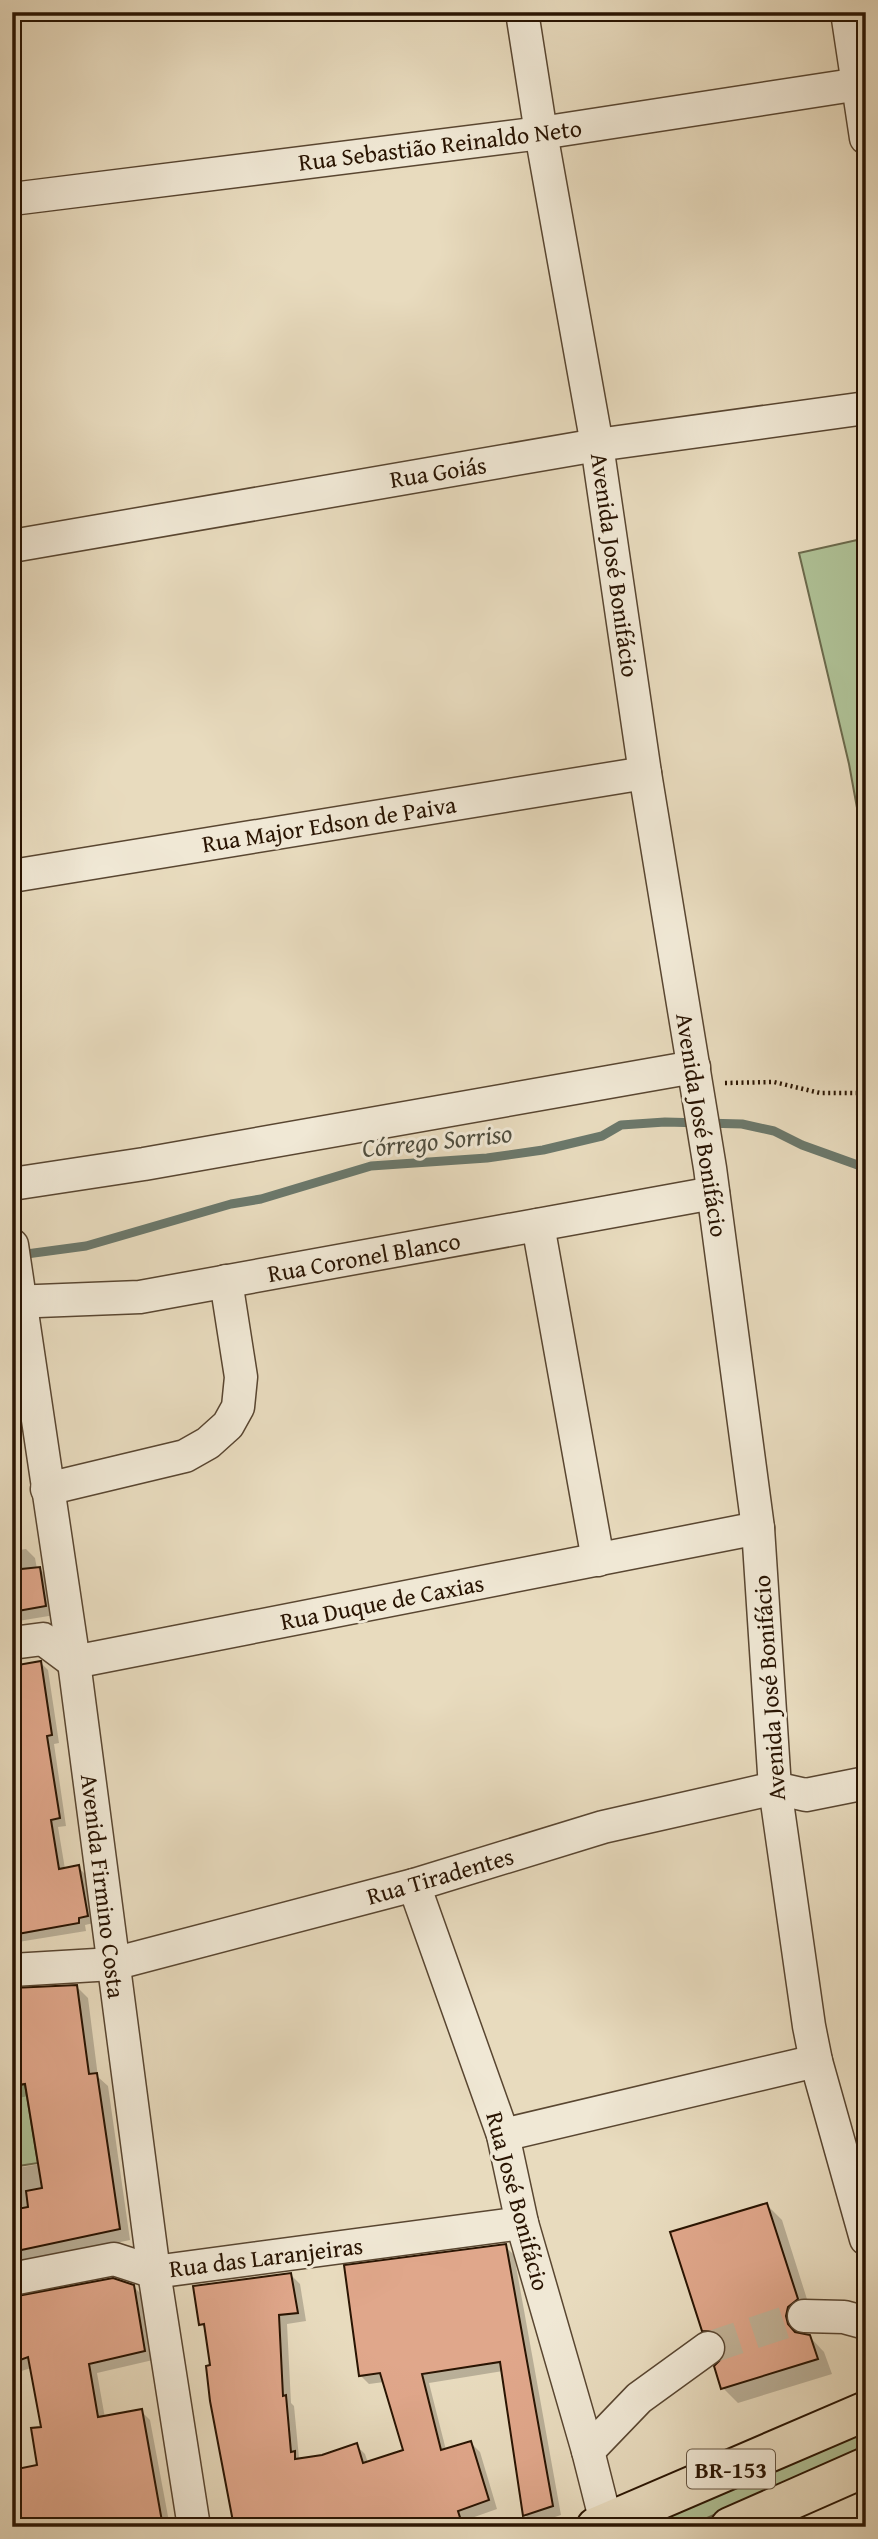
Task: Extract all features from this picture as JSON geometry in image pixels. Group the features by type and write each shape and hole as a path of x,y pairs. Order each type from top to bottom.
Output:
{"main road":[{"name":"BR-153","path":"616,2521 866,2411"},
{"name":"BR-153","path":"730,2527 866,2467"}],"street":[{"name":"Avenida José Bonifácio","path":"522,12 597,445 645,773 711,1180 758,1528 775,1788 808,2025 866,2239"},
{"path":"847,12 862,83 866,138"},
{"name":"Rua Sebastião Reinaldo Neto","path":"12,199 541,133 862,83"},
{"name":"Rua Goiás","path":"12,546 597,445 866,408"},
{"name":"Rua Major Edson de Paiva","path":"12,876 645,773"},
{"path":"12,1184 696,1083"},
{"name":"Rua Coronel Blanco","path":"17,1296 140,1297 538,1225 711,1180"},
{"path":"538,1225 598,1560"},
{"name":"Avenida Firmino Costa","path":"12,1245 17,1296 74,1661 153,2272 194,2527"},
{"path":"47,1489 186,1456 208,1443 228,1425 238,1407 241,1377 226,1281"},
{"name":"Rua Duque de Caxias","path":"74,1661 758,1528"},
{"path":"12,1643 43,1639 74,1661"},
{"name":"Rua Tiradentes","path":"12,1970 113,1964 414,1885 603,1827 775,1788 807,1795 866,1783"},
{"name":"Rua José Bonifácio","path":"414,1885 503,2135 522,2224 587,2451 616,2521"},
{"path":"503,2135 816,2061"},
{"name":"Rua das Laranjeiras","path":"12,2279 114,2259 153,2272 522,2224"},
{"path":"804,2316 844,2317 866,2323"},
{"path":"587,2451 639,2398 708,2348"}],"path":[{"path":"696,1083 774,1082 820,1093 866,1093"}],"green space":[{"path":"866,538 866,857 849,764 799,553"},
{"path":"25,2084 38,2163 12,2167 12,2086"},
{"path":"866,2429 866,2447 687,2527 649,2527 666,2515"}],"building":[{"path":"40,1567 46,1606 12,1612 12,1570"},
{"path":"41,1661 52,1735 47,1736 60,1818 51,1820 59,1869 79,1865 88,1916 79,1918 79,1923 12,1935 12,1666"},
{"path":"77,1985 89,2074 97,2073 120,2229 12,2252 12,2210 28,2207 26,2191 42,2188 25,2084 12,2086 12,1988"},
{"path":"767,2203 798,2299 788,2307 788,2324 795,2332 810,2335 818,2359 721,2389 714,2366 724,2356 726,2345 716,2332 702,2331 670,2232"},
{"path":"506,2244 553,2506 523,2516 500,2362 422,2374 441,2450 471,2441 489,2500 458,2511 463,2527 234,2527 210,2401 206,2366 210,2365 204,2324 199,2325 193,2286 291,2273 298,2313 279,2315 283,2396 286,2395 291,2452 295,2451 295,2459 322,2455 357,2443 363,2463 403,2450 380,2373 359,2376 344,2265"},
{"path":"113,2278 134,2285 145,2351 89,2364 98,2417 142,2409 163,2527 22,2527 12,2506 12,2470 37,2465 31,2428 41,2427 28,2357 12,2363 12,2297"}],"waterway":[{"name":"Córrego Sorriso","path":"19,1255 86,1246 371,1166 487,1158 543,1150 602,1136 621,1125 665,1122 742,1124 774,1131 802,1145 866,1168"}],"tunnel":[{"path":"708,2348 804,2316"}]}
